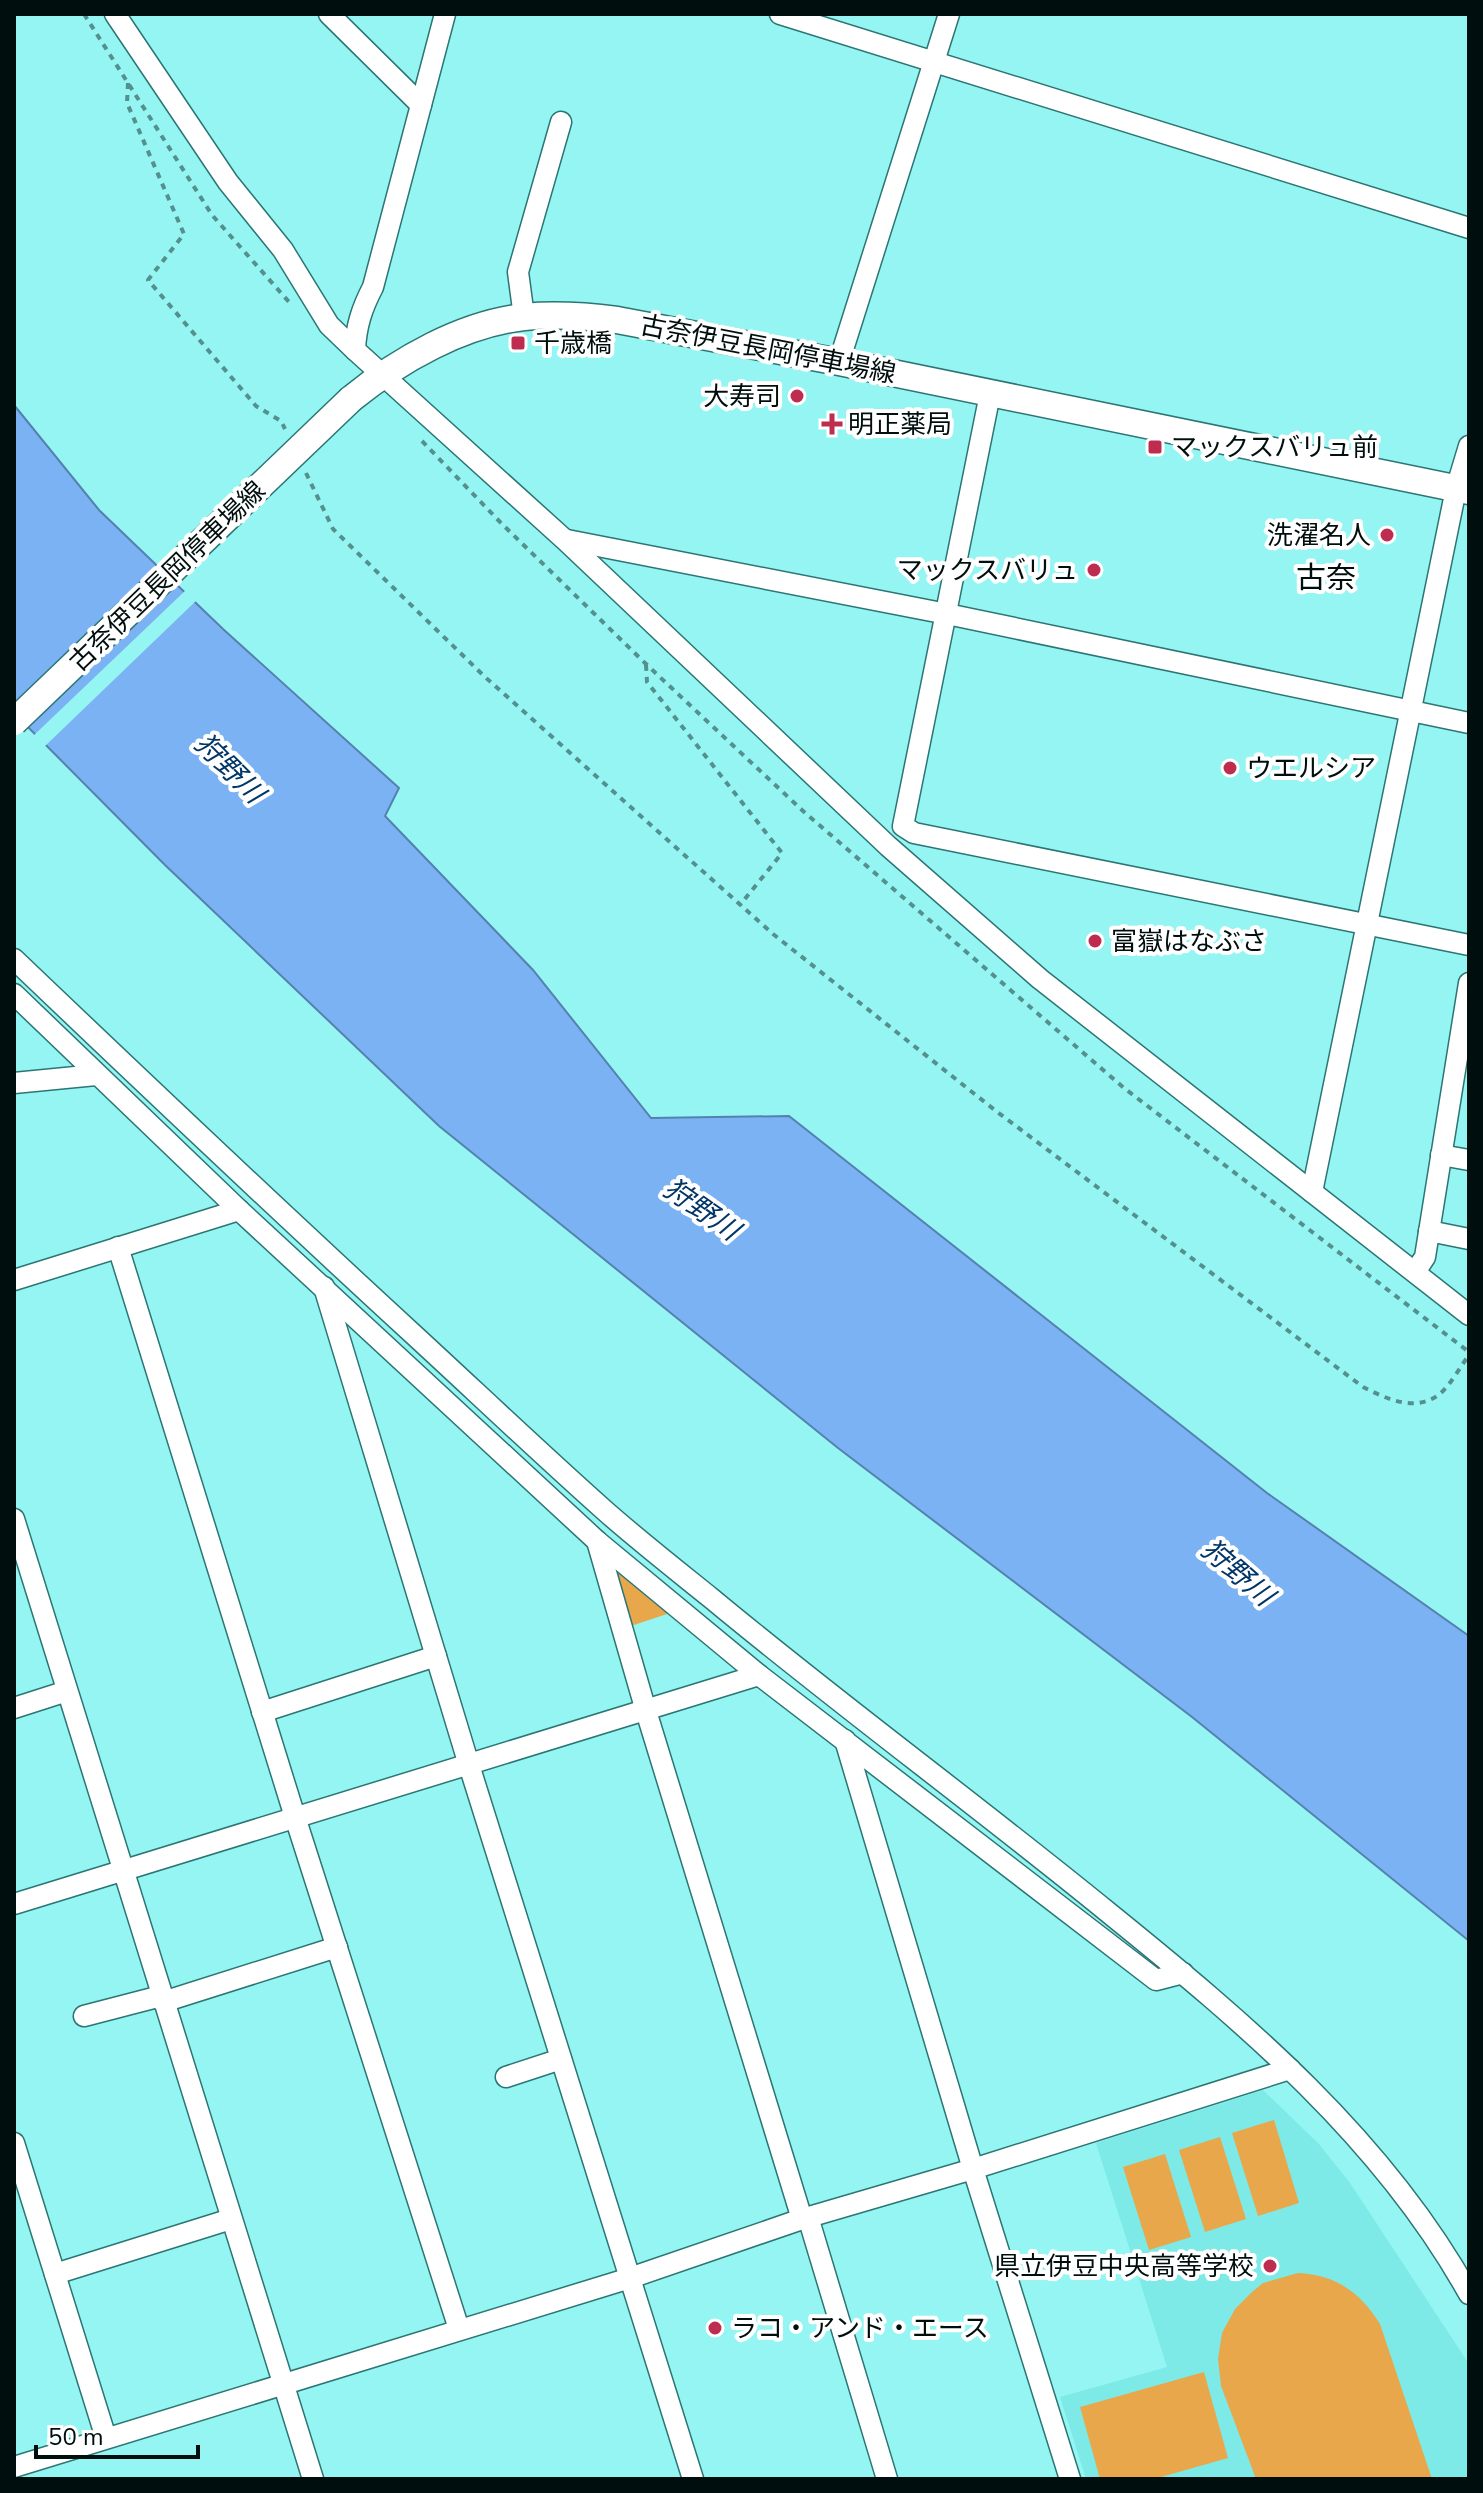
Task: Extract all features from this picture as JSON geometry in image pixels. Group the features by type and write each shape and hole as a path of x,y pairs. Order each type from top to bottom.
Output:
{"main road":[{"name":"古奈伊豆長岡停車場線","path":"14,722 351,399 412,357 473,329 524,317 575,316 617,320 839,362 1462,490"}],"street":[{"path":"115,14 228,182 283,250 329,325 355,350 564,539 888,846 1028,969 1469,1315"},
{"path":"329,14 421,105"},
{"path":"355,350 355,329 373,287 445,14"},
{"path":"839,362 949,14"},
{"path":"793,16 934,63 1469,228"},
{"path":"524,317 518,272 561,122"},
{"path":"990,394 903,826 914,833 1469,945"},
{"path":"1312,1192 1409,712 1462,490 1469,446"},
{"path":"564,539 947,614 1469,723"},
{"path":"14,959 326,1254 605,1511 783,1658 1052,1866 1183,1973 1290,2069 1343,2122 1380,2166 1418,2216 1469,2294"},
{"path":"1415,1272 1425,1257 1441,1155 1462,1077 1469,983"},
{"path":"14,994 239,1210 597,1541 759,1675 1156,1980 1183,1973"},
{"path":"14,1083 96,1075"},
{"path":"1441,1155 1469,1160"},
{"path":"14,1280 239,1210"},
{"path":"1429,1231 1469,1239"},
{"path":"118,1247 295,1817 459,2329"},
{"path":"324,1287 469,1765 693,2479"},
{"path":"14,1519 18,1548 67,1691 313,2479"},
{"path":"597,1541 646,1711 887,2479"},
{"path":"262,1712 436,1656"},
{"path":"14,1904 759,1675"},
{"path":"14,1708 67,1691"},
{"path":"845,1740 973,2169 1070,2479"},
{"path":"84,2016 162,1999 337,1947"},
{"path":"506,2077 561,2059"},
{"path":"14,2467 630,2278 805,2218 973,2169 1290,2069"},
{"path":"14,2143 24,2208 55,2274 106,2438"},
{"path":"55,2274 231,2219"}],"path":[{"path":"84,14 212,215 295,309"},
{"path":"128,83 127,103 184,234 148,280 256,406 281,421 287,435"},
{"path":"300,462 333,529 485,677 773,934 996,1111 1363,1387 1386,1399 1405,1403 1422,1402 1438,1395 1469,1355"},
{"path":"646,664 647,682 782,853 740,905"}],"shaded area":[{"path":"617,1564 670,1613 631,1626 611,1568"},
{"name":"県立伊豆中央高等学校","path":"1263,2090 1319,2144 1350,2183 1469,2364 1469,2479 1086,2479 1060,2397 1167,2367 1096,2143"},
{"path":"1274,2120 1299,2203 1258,2216 1232,2133"},
{"path":"1220,2137 1246,2219 1205,2232 1179,2150"},
{"path":"1165,2154 1191,2237 1149,2250 1123,2167"},
{"path":"1298,2273 1324,2277 1346,2287 1364,2303 1380,2324 1432,2479 1256,2479 1221,2386 1218,2359 1222,2333 1235,2309 1263,2283"},
{"path":"1204,2372 1228,2458 1154,2479 1100,2479 1080,2407"}],"water":[{"name":"狩野川","path":"14,405 99,510 223,629 399,788 385,816 533,970 651,1118 789,1116 1267,1493 1469,1636 1469,1941 1192,1717 838,1448 439,1126 165,865 14,713"}],"pier":[{"path":"187,589 198,599 43,748 32,737"}],"place":[{"name":"千歳橋","path":"518,343"},
{"name":"大寿司","path":"797,396"},
{"name":"明正薬局","path":"832,424"},
{"name":"マックスバリュ前","path":"1155,447"},
{"name":"洗濯名人","path":"1387,535"},
{"name":"マックスバリュ","path":"1094,570"},
{"name":"ウエルシア","path":"1230,768"},
{"name":"富嶽はなぶさ","path":"1095,941"},
{"name":"県立伊豆中央高等学校","path":"1270,2266"},
{"name":"ラコ・アンド・エース","path":"715,2328"}],"district":[{"name":"古奈","path":"1326,578"}]}
